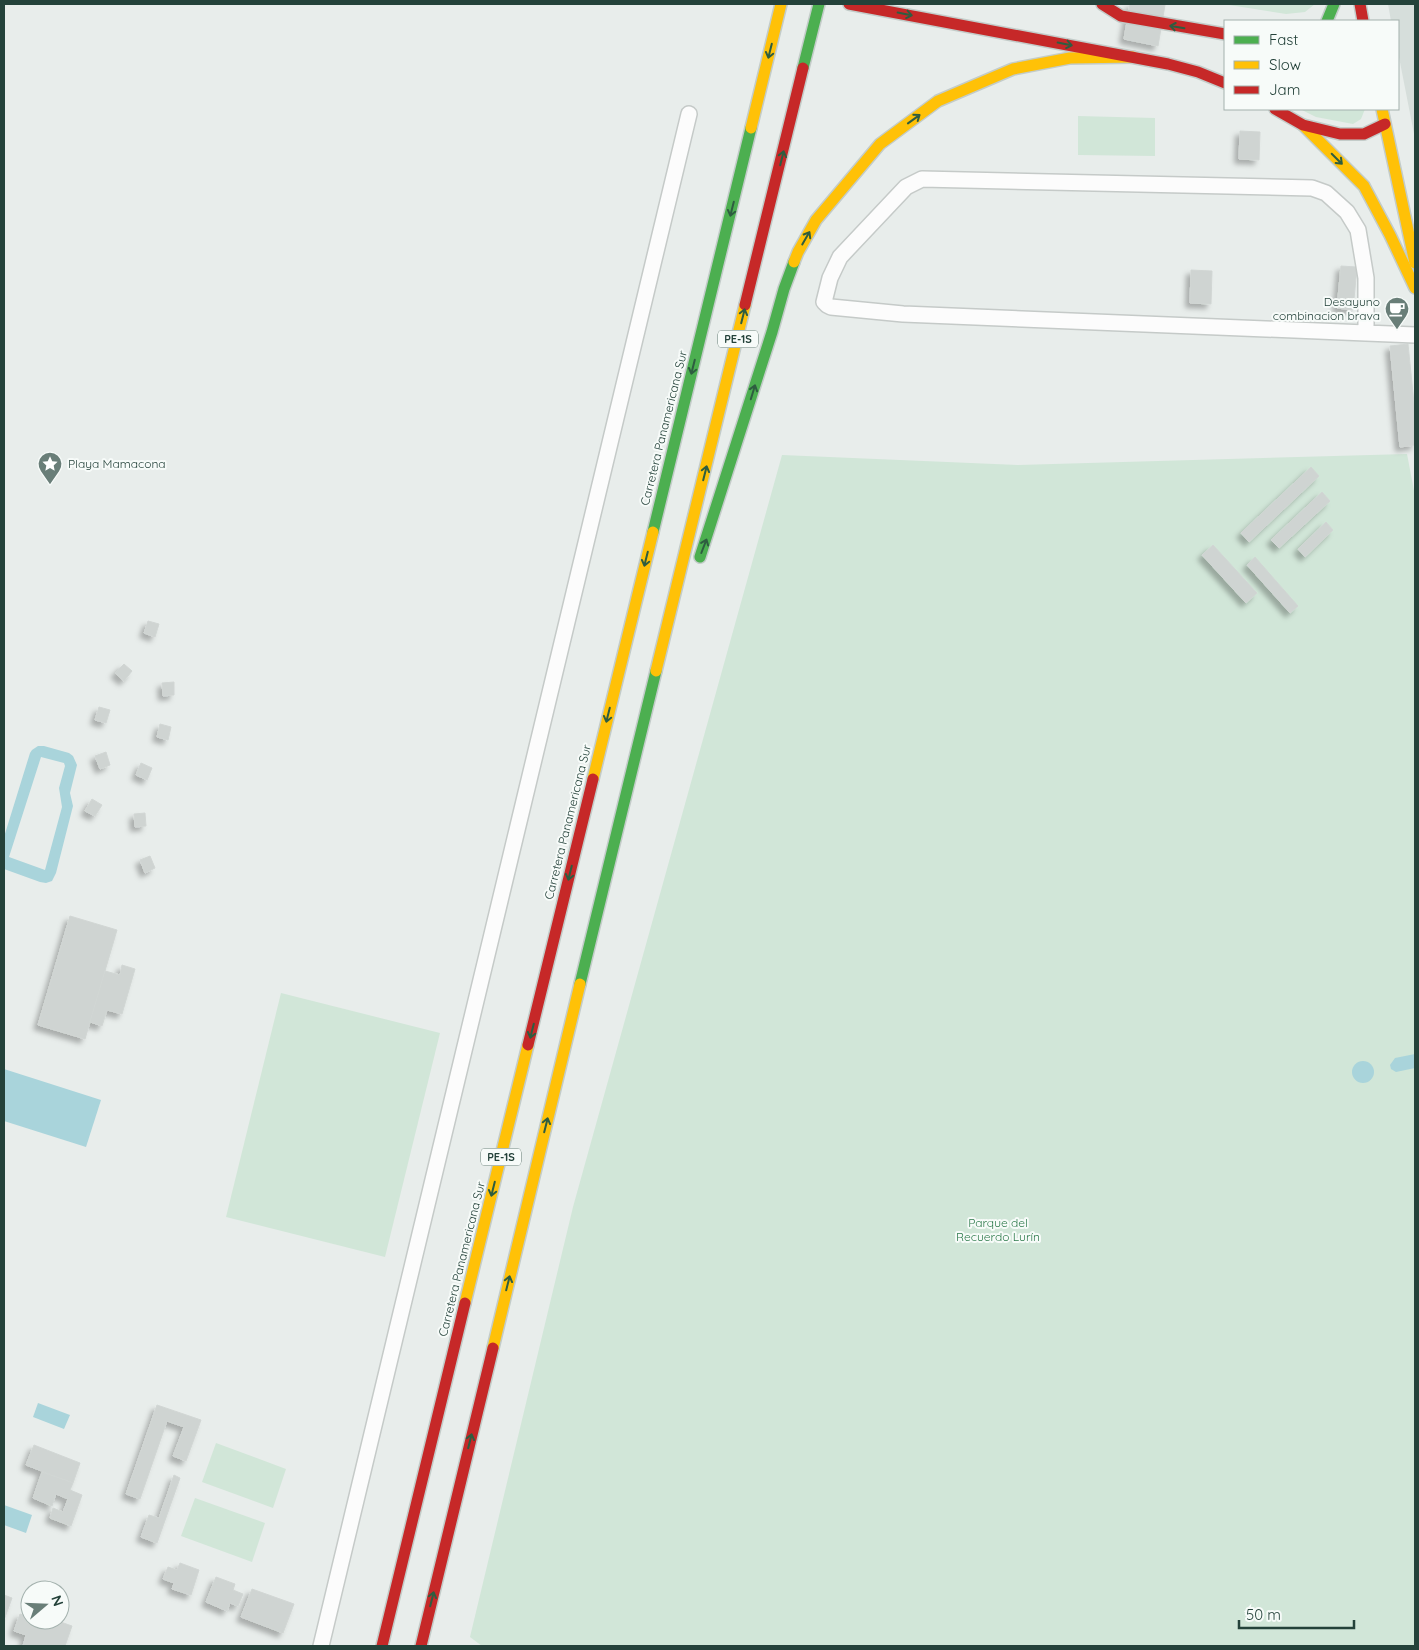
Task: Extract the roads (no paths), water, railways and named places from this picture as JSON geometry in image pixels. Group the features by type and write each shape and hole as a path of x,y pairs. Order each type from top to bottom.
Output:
{"main road":[{"name":"Carretera Panamericana Sur","path":"382,1646 782,4"},
{"name":"PE-1S","path":"421,1646 655,674 819,4"},
{"path":"853,4 1168,64 1198,72 1224,83"},
{"path":"1102,4 1121,16 1224,34"},
{"path":"1327,20 1334,4"},
{"path":"1360,4 1363,20"},
{"path":"698,564 719,502 784,289 798,252 816,220 880,144 938,101 1013,69 1070,58 1133,57"},
{"path":"1276,110 1303,125 1340,134 1364,134 1385,124"},
{"path":"1382,110 1415,263"},
{"path":"1303,125 1364,186 1415,288"},
{"path":"655,674 688,588"}],"street":[{"path":"321,1646 689,114"},
{"path":"1366,333 1366,278 1358,230 1347,212 1326,193 1312,188 922,179 906,187 840,257 830,278 824,302 830,307 903,314 1366,333 1415,335"}],"water":[{"path":"38,746 44,746 69,753 73,756 77,765 70,793 73,806 56,873 52,881 46,883 4,869 4,837 32,750","holes":["41,757 64,763 65,766 59,788 62,807 45,870 9,857"]},
{"path":"1415,1054 1415,1068 1396,1072 1391,1069 1390,1065 1395,1058"},
{"path":"1363,1061 1371,1064 1374,1072 1371,1080 1363,1083 1355,1080 1352,1072 1355,1064"},
{"path":"4,1069 101,1100 86,1147 4,1121"},
{"path":"38,1403 70,1415 64,1429 33,1417"},
{"path":"4,1505 32,1515 26,1533 4,1525"}],"place":[{"name":"Desayuno combinacion brava","path":"1397,330"},
{"name":"Playa Mamacona","path":"50,485"}],"park label":[{"name":"Parque del Recuerdo Lurín","path":"998,1230"}]}
